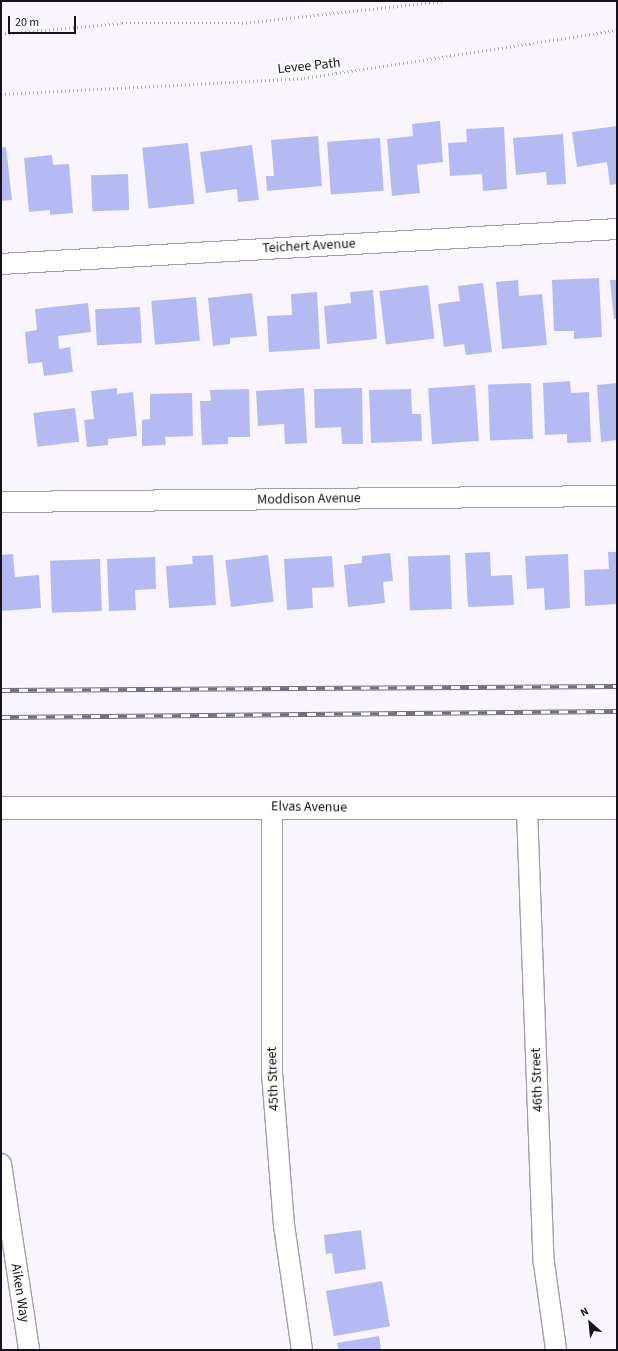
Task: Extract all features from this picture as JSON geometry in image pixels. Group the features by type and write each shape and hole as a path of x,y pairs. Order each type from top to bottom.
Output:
{"street":[{"name":"Teichert Avenue","path":"1,264 617,229"},
{"name":"Moddison Avenue","path":"1,502 617,496"},
{"name":"Elvas Avenue","path":"1,808 272,807 527,810 617,808"},
{"name":"45th Street","path":"272,807 272,1080 284,1225 302,1350"},
{"name":"46th Street","path":"527,810 544,1256 556,1350"},
{"name":"Aiken Way","path":"1,1164 29,1350"}],"path":[{"path":"1,34 122,24 242,23 444,1"},
{"name":"Levee Path","path":"1,94 304,78 617,30"}],"building":[{"path":"440,121 443,162 417,165 420,193 392,196 387,139 413,136 412,124"},
{"path":"617,126 617,184 610,185 607,162 577,167 572,132"},
{"path":"504,127 507,189 483,191 482,174 450,176 448,143 467,142 466,129"},
{"path":"563,134 566,184 547,185 546,172 516,175 513,138"},
{"path":"318,136 322,186 267,191 266,176 274,176 271,140"},
{"path":"380,138 384,191 331,195 327,142"},
{"path":"188,143 194,204 149,208 142,148"},
{"path":"252,145 259,200 238,202 237,189 206,193 200,152"},
{"path":"6,147 12,200 1,201 1,148"},
{"path":"52,155 53,165 69,164 73,213 50,215 50,210 29,212 24,158"},
{"path":"128,174 129,210 92,211 91,175"},
{"path":"599,278 602,337 574,339 574,331 554,331 552,280"},
{"path":"518,280 519,296 542,294 547,345 502,349 496,282"},
{"path":"610,280 617,280 617,318 614,319"},
{"path":"483,283 492,352 466,355 464,344 444,347 438,304 460,301 458,286"},
{"path":"428,285 435,339 386,345 379,291"},
{"path":"373,290 377,339 327,344 324,306 351,303 350,292"},
{"path":"317,292 320,349 269,352 267,316 292,315 291,294"},
{"path":"252,293 257,336 230,338 230,344 213,346 208,298"},
{"path":"196,297 200,341 155,345 151,301"},
{"path":"88,303 91,332 58,336 59,349 70,347 73,372 44,376 42,362 28,364 25,332 37,330 35,309"},
{"path":"140,307 142,343 97,345 95,309"},
{"path":"570,381 571,393 589,392 591,442 567,443 567,434 545,435 543,383"},
{"path":"531,383 533,439 490,440 488,385"},
{"path":"617,383 617,440 601,442 597,385"},
{"path":"475,385 479,441 432,444 428,388"},
{"path":"117,388 117,394 133,392 137,436 108,439 108,445 87,447 84,420 94,419 91,391"},
{"path":"304,388 307,443 285,444 284,424 258,426 256,391"},
{"path":"362,388 363,444 342,444 341,427 315,428 314,389"},
{"path":"249,389 250,437 228,437 228,444 202,445 200,401 211,401 210,390"},
{"path":"411,389 412,414 421,414 422,441 371,443 369,390"},
{"path":"192,393 193,436 165,437 166,445 142,446 142,420 150,419 150,394"},
{"path":"75,408 79,442 37,447 33,413"},
{"path":"490,552 491,576 512,575 514,605 468,607 465,553"},
{"path":"608,552 617,552 617,604 585,606 584,570 609,569"},
{"path":"390,553 393,581 383,582 385,603 348,607 344,565 362,563 362,556"},
{"path":"13,554 15,577 39,575 41,608 1,611 1,555"},
{"path":"568,554 570,608 545,610 544,588 527,589 525,556"},
{"path":"213,555 216,605 169,608 166,566 193,564 192,556"},
{"path":"268,555 274,602 231,607 225,560"},
{"path":"450,555 452,609 410,610 408,556"},
{"path":"332,556 334,587 312,588 313,608 287,610 284,559"},
{"path":"155,557 156,589 135,590 136,610 109,611 107,559"},
{"path":"100,559 102,611 52,613 50,561"},
{"path":"361,1230 366,1269 335,1274 332,1253 326,1254 324,1235"},
{"path":"382,1281 390,1326 334,1336 326,1291"},
{"path":"379,1336 381,1350 339,1350 337,1343"}],"railway":[{"path":"1,690 617,686"},
{"path":"1,717 617,711"}]}
